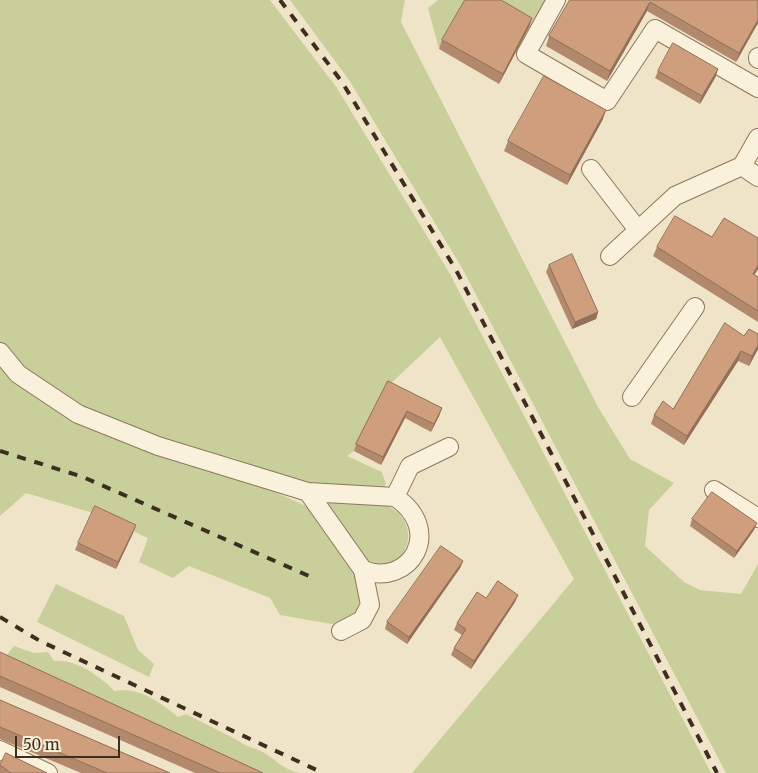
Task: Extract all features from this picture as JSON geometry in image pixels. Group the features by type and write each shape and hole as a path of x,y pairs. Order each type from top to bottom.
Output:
{"lane":[{"path":"556,0 526,54 607,101 655,29 758,88"},
{"path":"610,256 675,196 742,166 758,138"},
{"path":"742,166 758,177"},
{"path":"591,169 638,230"},
{"path":"632,397 695,307"},
{"path":"0,352 18,374 78,414 158,446 308,492 395,497 409,506 419,526 419,545 413,558 395,570 376,575 363,570"},
{"path":"395,497 410,466 449,447"},
{"path":"714,490 758,518"},
{"path":"308,492 363,570 370,605 362,620 341,631"},
{"path":"0,750 48,773"}],"green space":[{"path":"0,0 270,0 337,88 450,274 711,773 412,773 574,579 440,337 386,388 354,451 347,456 382,472 386,484 381,489 317,489 229,457 195,450 81,408 27,370 0,342"},
{"path":"290,0 405,0 401,22 598,407 630,459 674,483 649,510 645,546 684,582 700,590 741,594 758,564 758,773 726,773 462,268 349,80"},
{"path":"438,0 467,0 439,49 428,8"},
{"path":"480,0 547,0 531,29"},
{"path":"0,362 75,422 159,456 273,491 306,506 315,514 330,534 354,574 359,588 360,600 356,611 337,625 280,615 270,598 189,566 173,578 139,562 148,538 93,513 26,493 0,516"},
{"path":"319,502 383,504 398,513 406,524 408,536 406,548 399,558 389,564 377,565 364,560 348,542"},
{"path":"56,584 124,616 138,650 154,664 149,677 37,622"},
{"path":"14,646 34,653 48,652 54,661 63,661 79,666 95,674 115,691 124,690 141,693 164,706 178,717 186,714 244,745 261,751 289,770 300,773 251,773 0,656 7,655"}],"building":[{"path":"465,0 501,0 532,18 503,74 442,40"},
{"path":"570,0 758,0 758,20 739,53 650,2 610,71 549,36"},
{"path":"673,43 718,69 702,96 658,71"},
{"path":"544,76 606,110 570,175 508,141"},
{"path":"675,216 712,237 724,218 758,238 758,265 753,274 758,277 758,311 657,247"},
{"path":"572,254 598,312 575,322 549,265"},
{"path":"725,323 744,336 749,329 758,334 758,345 752,356 741,351 687,436 654,415 663,401 673,409"},
{"path":"388,381 442,408 434,424 407,411 383,457 356,444"},
{"path":"712,492 757,523 737,551 692,519"},
{"path":"95,506 136,525 118,562 78,543"},
{"path":"441,546 463,561 409,637 387,622"},
{"path":"498,581 518,595 474,661 454,648 466,629 457,623 477,592 486,598"},
{"path":"0,652 263,773 220,773 0,676"},
{"path":"0,700 170,773 107,773 0,727"},
{"path":"6,753 47,773 11,773 0,765"}],"railway":[{"path":"280,0 342,82 456,270 717,773"},
{"path":"0,451 83,477 309,576"},
{"path":"0,617 40,641 323,773"}]}
